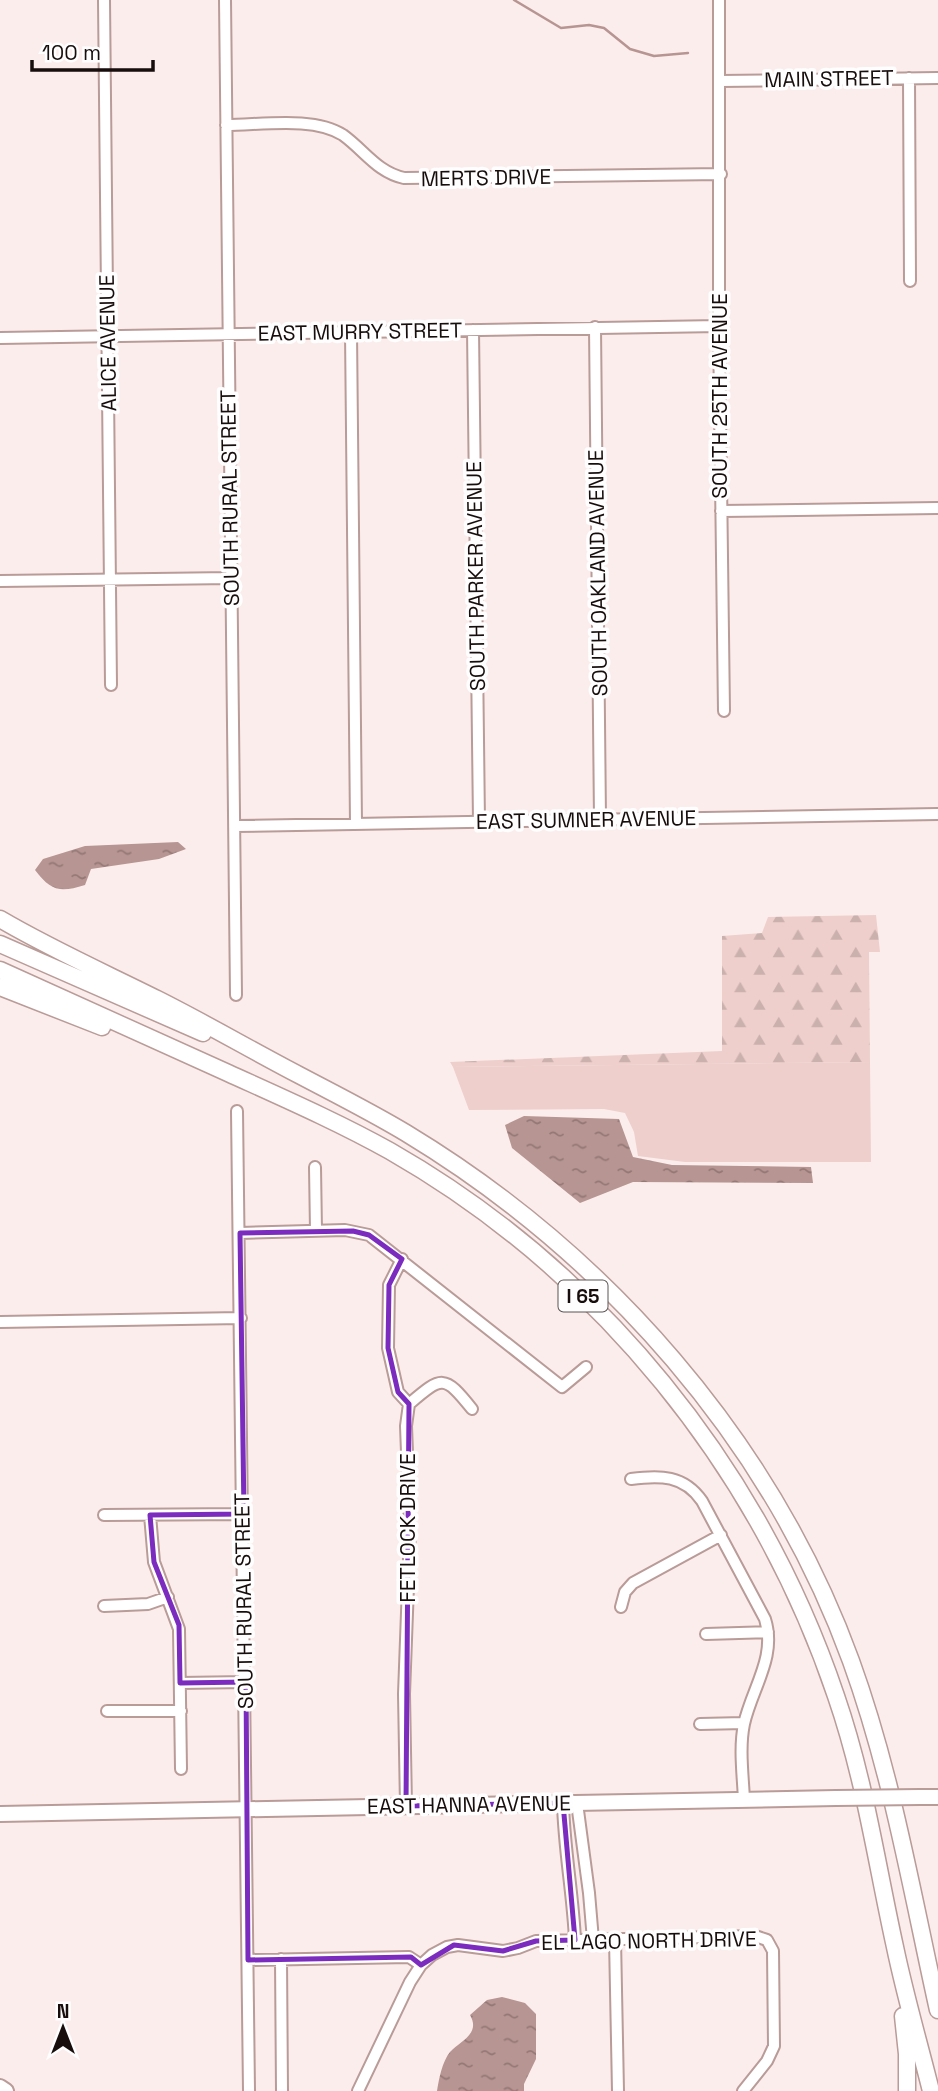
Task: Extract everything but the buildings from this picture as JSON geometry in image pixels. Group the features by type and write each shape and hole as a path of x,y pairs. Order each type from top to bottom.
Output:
{"highway":[{"path":"0,919 188,1014 298,1074"},
{"name":"I 65","path":"0,944 298,1074 409,1135 512,1206 604,1286 683,1372 750,1461 814,1571 862,1693 894,1809 938,2010"},
{"name":"I 65","path":"0,970 350,1129 393,1153 442,1183 545,1262 605,1318 651,1368 694,1421 729,1472 764,1531 796,1593 826,1668 845,1723 868,1808 895,1947 931,2091"},
{"path":"0,987 283,1098"},
{"path":"894,1809 938,1965"},
{"path":"895,1947 907,2046 907,2091"}],"main road":[{"name":"EAST HANNA AVENUE","path":"0,1814 938,1797"},
{"path":"0,2087 6,2091"}],"street":[{"name":"ALICE AVENUE","path":"104,0 111,685"},
{"name":"SOUTH RURAL STREET","path":"225,0 236,995"},
{"name":"SOUTH 25TH AVENUE","path":"719,0 719,326 724,711"},
{"path":"909,78 911,281"},
{"name":"MAIN STREET","path":"720,81 938,78"},
{"name":"MERTS DRIVE","path":"226,125 318,124 343,135 380,169 404,178 721,174"},
{"name":"EAST MURRY STREET","path":"0,338 719,326"},
{"name":"SOUTH OAKLAND AVENUE","path":"595,327 600,820"},
{"name":"SOUTH PARKER AVENUE","path":"472,330 478,822"},
{"path":"351,332 356,824"},
{"path":"721,511 938,508"},
{"path":"0,581 231,578"},
{"name":"EAST SUMNER AVENUE","path":"235,826 938,814"},
{"name":"SOUTH RURAL STREET","path":"237,1111 249,2091"},
{"path":"315,1167 316,1231"},
{"path":"240,1233 345,1230 369,1235 562,1387 586,1367"},
{"path":"402,1259 389,1285 388,1348 398,1392 409,1404 429,1386 443,1382 454,1386 472,1409"},
{"path":"0,1322 241,1318"},
{"name":"FETLOCK DRIVE","path":"406,1806 404,1694 410,1531 406,1426 409,1404"},
{"path":"631,1479 666,1476 687,1485 702,1501 762,1612 768,1632 766,1660 744,1723 744,1800"},
{"path":"104,1515 244,1514"},
{"path":"150,1515 152,1556 179,1625 181,1769"},
{"path":"621,1607 625,1592 633,1583 721,1535"},
{"path":"104,1606 148,1604 168,1597"},
{"path":"706,1634 768,1632"},
{"path":"180,1683 246,1682"},
{"path":"107,1711 181,1711"},
{"path":"700,1724 744,1723"},
{"path":"570,1803 593,1940"},
{"path":"570,1803 566,1852 573,1896 575,1940"},
{"name":"EL LAGO NORTH DRIVE","path":"421,1965 440,1950 454,1945 503,1951 536,1941 755,1936 767,1940 774,1952 774,2046 767,2061 743,2091"},
{"path":"615,1939 618,2091"},
{"path":"248,1960 409,1957 421,1965 410,1982 358,2091"},
{"path":"281,1959 282,2091"}],"highlighted area":[{"path":"353,1231 369,1235 402,1259 389,1285 388,1348 398,1392 409,1404 406,1806 563,1803 575,1940 536,1941 503,1951 454,1945 421,1965 411,1957 248,1960 246,1682 180,1683 179,1625 154,1562 150,1515 244,1514 240,1233"}],"green space":[{"path":"876,915 880,952 869,952 870,1062 453,1067 450,1062 722,1051 722,936 762,933 768,917"},
{"path":"870,1062 871,1162 685,1162 638,1156 634,1132 625,1113 604,1109 469,1110 453,1067"}],"water":[{"path":"178,842 186,849 159,859 91,869 85,885 69,889 51,886 35,870 43,859 85,846"},
{"path":"524,1116 619,1119 633,1157 672,1165 811,1167 813,1183 633,1182 580,1203 512,1148 505,1125"},
{"path":"502,1997 525,2003 536,2014 536,2059 524,2084 524,2091 437,2091 447,2056 471,2032 473,2022 470,2015 487,2000"}],"waterway":[{"path":"514,0 561,28 589,25 604,28 630,49 654,56 688,53"}]}
